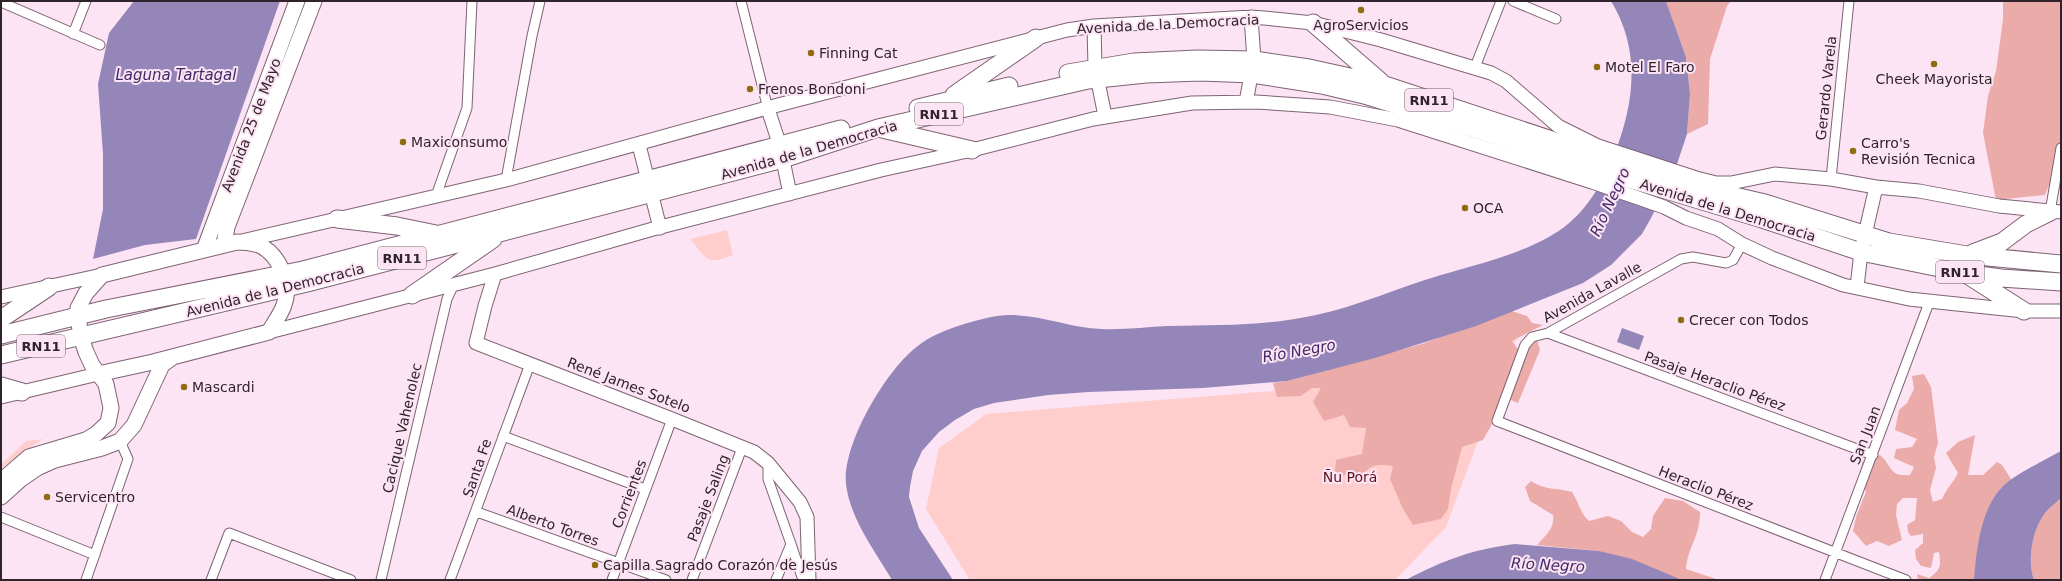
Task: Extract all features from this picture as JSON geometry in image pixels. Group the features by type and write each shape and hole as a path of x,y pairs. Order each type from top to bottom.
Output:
{"highway":[{"path":"1313,23 1382,84"},
{"path":"947,100 1036,38"},
{"name":"Avenida de la Democracia","path":"1253,67 1364,95 1596,163 1692,187 1765,203 1865,235 1925,249 1967,255 2061,264"},
{"name":"Avenida de la Democracia","path":"781,153 947,100 1096,73 1201,72 1253,67 1309,68 1382,84 1596,163"},
{"name":"Avenida de la Democracia","path":"1,355 70,338 81,338 440,234 649,187 878,128 1088,80 1096,73"},
{"path":"878,128 972,150"},
{"name":"Avenida de la Democracia","path":"1,335 78,316 285,280 517,228 649,187"},
{"name":"Avenida de la Democracia","path":"1692,187 1762,219 1861,252 1964,273 2061,282"},
{"path":"1967,255 1989,249 2002,242 2036,218 2055,212"},
{"path":"337,219 397,226 440,234"},
{"name":"RN11","path":"412,295 476,250 517,228"},
{"path":"1964,273 2024,311"},
{"path":"1,319 49,287"},
{"path":"1,386 22,392"}],"main road":[{"name":"Avenida 25 de Mayo","path":"204,250 297,1"},
{"name":"Avenida 25 de Mayo","path":"231,243 227,227 314,1"},
{"path":"1,481 29,457 86,440 108,423 111,408 106,384 98,374 89,358 81,338 78,316 78,308 86,293 102,275 231,243 260,246 270,254 285,280 285,304 270,332"},
{"name":"RN11","path":"98,374 174,357 270,332"},
{"path":"1,497 21,479 37,468 55,460 102,448 120,441 134,425 162,365 174,357"}],"street":[{"path":"73,34 86,1"},
{"path":"436,196 467,108 472,1"},
{"path":"506,180 532,36 540,1"},
{"path":"741,1 768,109 781,153 790,194"},
{"path":"1475,67 1501,1"},
{"path":"1513,1 1556,18"},
{"name":"Gerardo Varela","path":"1831,179 1849,1"},
{"path":"1,2 100,45"},
{"path":"1246,102 1253,67 1251,17"},
{"name":"Avenida de la Democracia","path":"231,243 506,180 1036,38 1094,26 1251,17 1313,23 1381,40 1491,73 1506,81 1558,126 1596,163 1664,207 1686,218 1718,229 1742,244 1772,258 1843,285 1909,299 2024,311 2061,311"},
{"path":"1094,26 1096,73 1105,116"},
{"name":"Avenida de la Democracia","path":"270,332 495,274 660,228 881,170 972,150 1105,116 1192,103 1246,102 1330,107 1398,120 1596,163 1692,187 1775,174 1831,179 1876,187 1919,191 1999,206 2055,212"},
{"path":"638,145 660,228"},
{"path":"2055,212 2061,148"},
{"path":"1857,287 1861,252 1876,187"},
{"name":"Avenida Lavalle","path":"1497,421 1525,345 1532,337 1548,333 1681,259 1693,257 1726,263 1733,260 1742,244"},
{"name":"René James Sotelo","path":"495,274 483,313 476,343 754,452 768,463 800,502 807,517 809,580"},
{"path":"1,298 102,275"},
{"name":"Cacique Vahenolec","path":"381,580 447,299 454,284"},
{"name":"San Juan","path":"1825,580 1930,300"},
{"name":"Pasaje Heraclio Pérez","path":"1548,333 1872,455"},
{"name":"Santa Fe","path":"450,580 477,512 530,364"},
{"name":"RN11","path":"1,397 98,374"},
{"name":"Corrientes","path":"612,580 672,419"},
{"name":"Heraclio Pérez","path":"1497,421 1835,554 1906,580"},
{"path":"503,436 645,489"},
{"path":"86,580 128,459 120,441"},
{"name":"Pasaje Saling","path":"692,580 742,448"},
{"path":"768,463 768,480 803,580"},
{"name":"Alberto Torres","path":"477,512 666,580"},
{"path":"1,517 95,555"},
{"path":"211,580 230,533 351,580"},
{"path":"776,580 791,544"}],"green space":[{"path":"727,230 733,255 717,260 708,259 704,256 690,239"},
{"name":"Ñu Porá","path":"1523,320 1446,527 1395,580 970,580 926,509 939,448 986,414 1272,391"},
{"path":"43,439 1,468 1,465 26,441"}],"shaded area":[{"path":"1666,1 1731,1 1727,6 1710,59 1708,124 1687,134 1690,94 1686,57"},
{"path":"2003,1 2061,1 2061,154 2045,195 1996,200 1983,133 1988,96 1996,71 2003,19"},
{"path":"1512,311 1527,316 1532,323 1543,325 1512,341 1517,348 1529,346 1537,340 1540,350 1518,403 1501,396 1496,417 1483,440 1462,447 1451,489 1448,509 1441,519 1413,525 1403,509 1390,479 1393,466 1373,466 1358,480 1335,471 1336,460 1362,454 1366,428 1350,427 1344,415 1324,421 1313,402 1321,388 1312,388 1301,396 1277,397 1273,383 1287,381 1422,344"},
{"path":"1924,374 1931,387 1938,443 1934,457 1936,468 1930,490 1933,502 1942,499 1958,473 1946,453 1958,442 1975,435 1968,475 1983,475 1997,462 2002,465 2011,479 1999,491 1975,580 1918,580 1917,574 1929,578 1936,573 1940,561 1939,552 1934,553 1931,568 1921,566 1916,559 1915,550 1923,543 1923,534 1911,536 1908,532 1907,525 1915,520 1917,498 1903,498 1897,504 1896,515 1902,540 1889,546 1877,541 1866,546 1853,531 1856,517 1866,492 1861,478 1862,462 1880,455 1894,472 1903,475 1910,475 1914,467 1894,458 1896,449 1912,447 1917,439 1895,430 1899,410 1907,403 1914,389 1912,376"},
{"path":"1531,481 1546,488 1572,492 1589,521 1608,516 1621,521 1632,532 1643,537 1651,529 1653,516 1665,498 1683,501 1700,512 1698,528 1689,554 1686,569 1719,580 1682,580 1599,551 1537,545 1547,535 1551,528 1553,524 1553,515 1530,501 1525,487"},
{"path":"2061,498 2061,580 2034,580 2031,554 2034,537 2045,513"}],"water":[{"name":"Laguna Tartagal","path":"134,1 280,1 196,239 145,245 93,259 103,209 103,154 98,84 109,33"},
{"name":"Río Negro","path":"1611,1 1666,1 1686,57 1690,94 1687,134 1675,170 1642,234 1611,265 1583,283 1476,326 1375,358 1287,381 1203,388 1048,395 994,403 974,409 955,420 939,432 922,451 913,471 910,487 909,497 919,528 953,580 892,580 864,534 852,510 846,484 847,467 851,449 869,408 894,371 919,345 935,335 956,327 978,320 1010,315 1037,318 1089,328 1110,329 1261,323 1298,319 1347,307 1426,280 1508,255 1540,242 1568,224 1590,200 1607,171 1622,131 1627,112 1632,74 1627,37"},
{"path":"1622,328 1644,336 1639,350 1617,342"},
{"path":"2061,451 2061,498 2045,513 2034,537 2031,563 2034,580 1974,580 1979,538 1987,510 1994,498 2002,487 2013,478"},
{"name":"Río Negro","path":"1515,544 1599,551 1632,559 1682,580 1406,580 1459,556"}],"place":[{"name":"AgroServicios","path":"1361,10"},
{"name":"Finning Cat","path":"811,53"},
{"name":"Cheek Mayorista","path":"1934,64"},
{"name":"Motel El Faro","path":"1597,67"},
{"name":"Frenos Bondoni","path":"750,89"},
{"name":"Maxiconsumo","path":"403,142"},
{"name":"Carro's Revisión Tecnica","path":"1853,151"},
{"name":"OCA","path":"1465,208"},
{"name":"Crecer con Todos","path":"1681,320"},
{"name":"Mascardi","path":"184,387"},
{"name":"Servicentro","path":"47,497"},
{"name":"Capilla Sagrado Corazón de Jesús","path":"595,565"}]}
